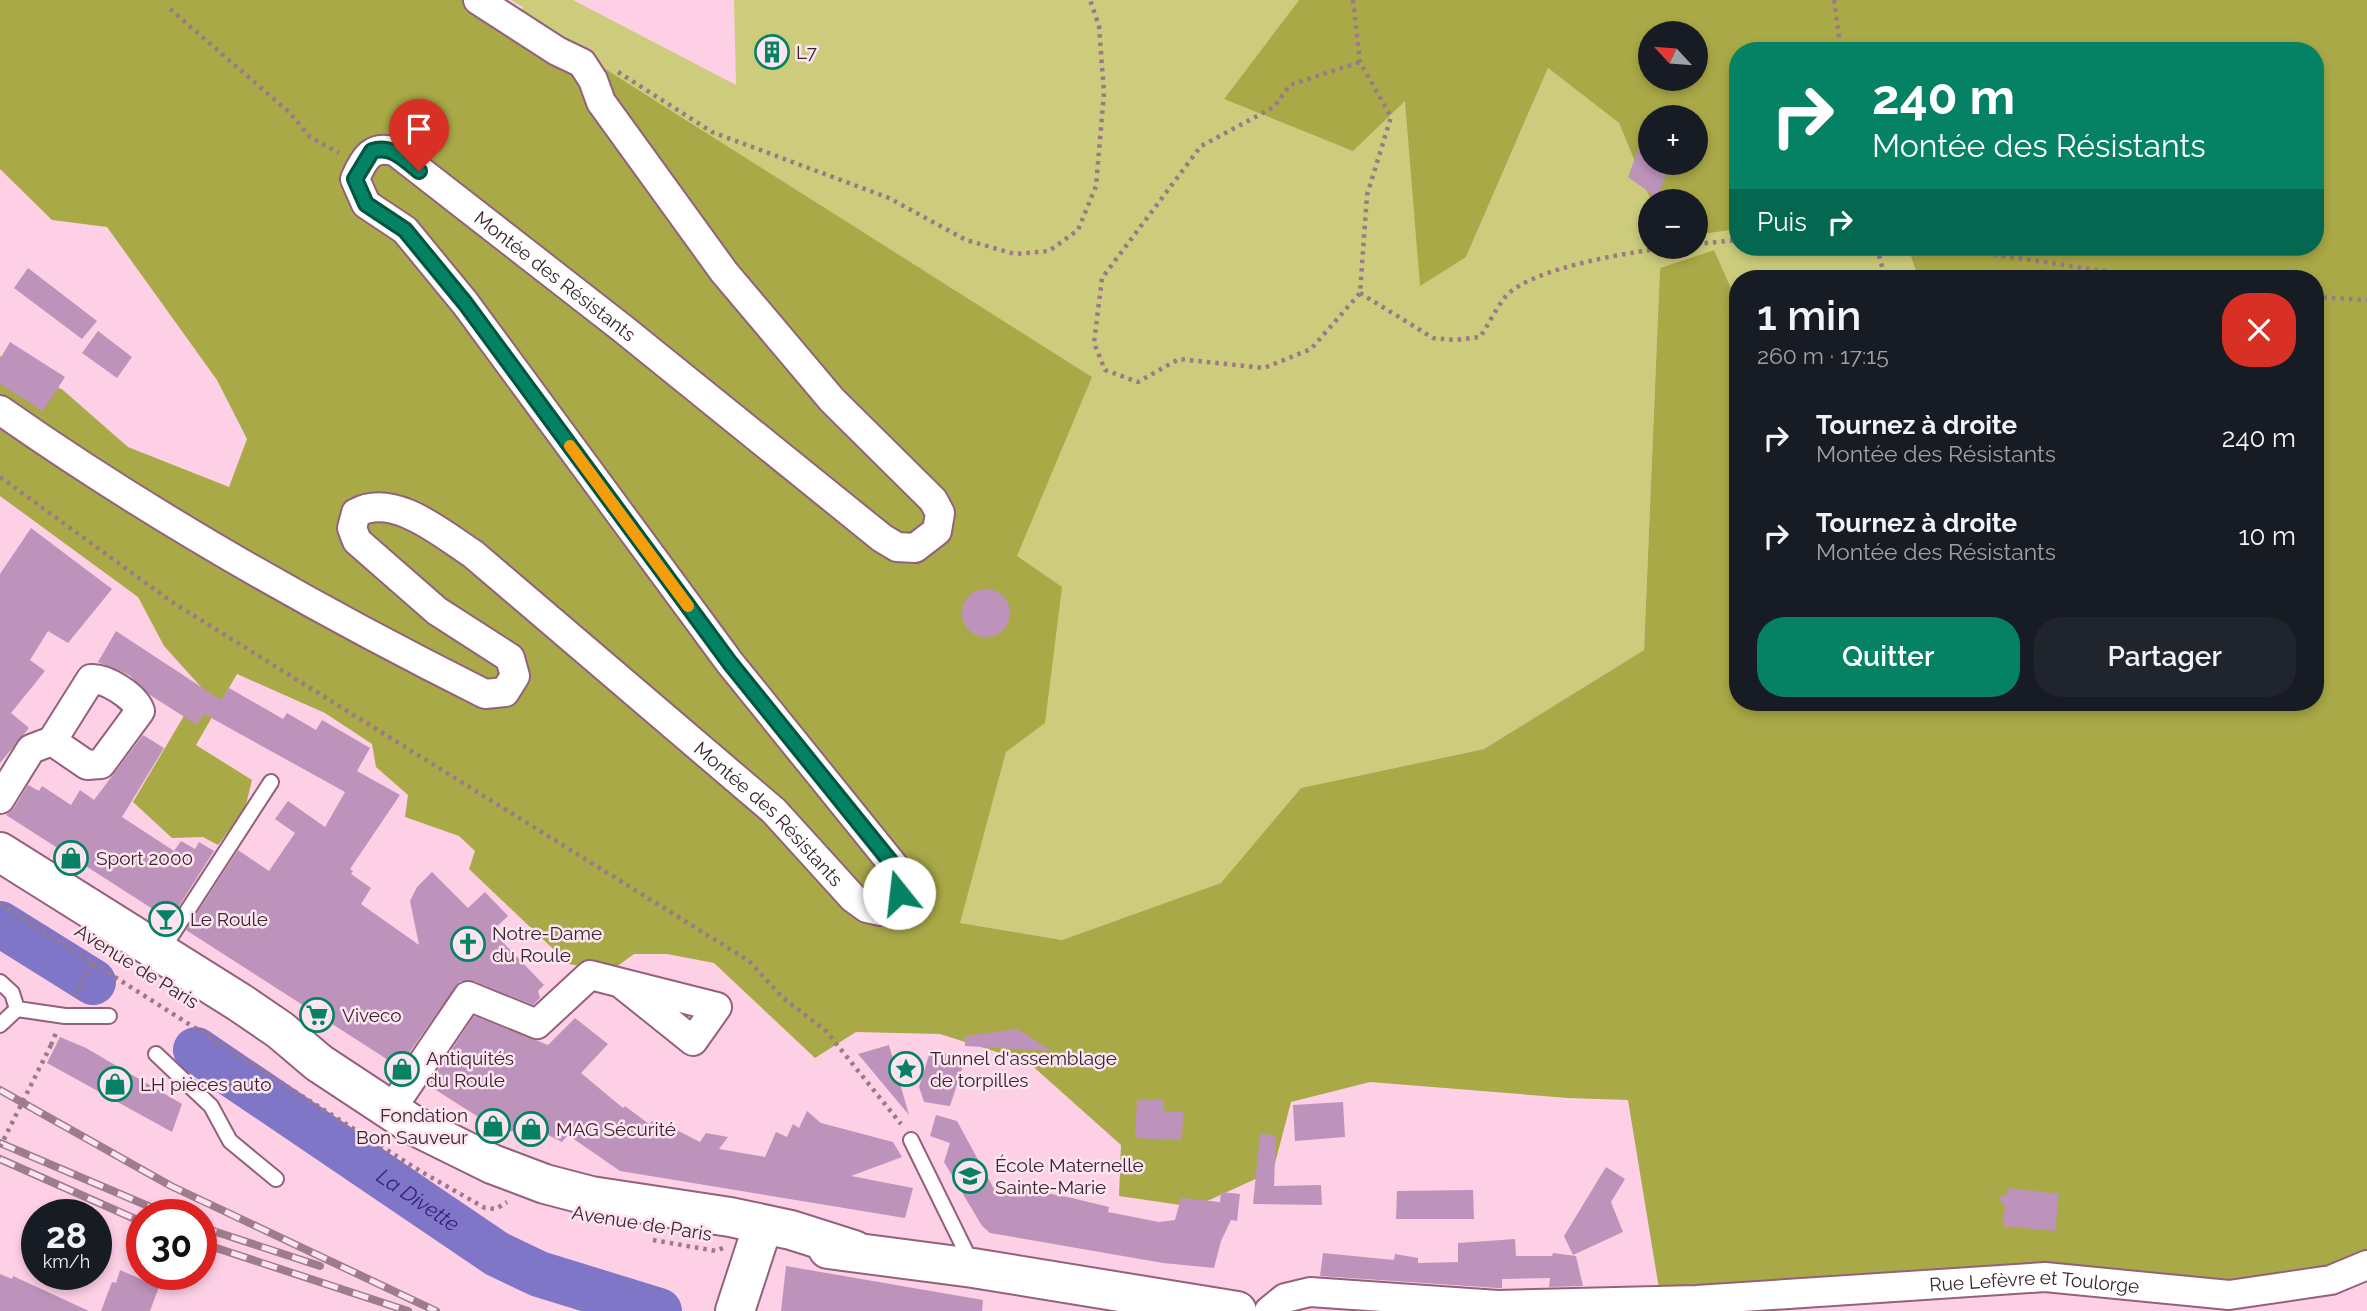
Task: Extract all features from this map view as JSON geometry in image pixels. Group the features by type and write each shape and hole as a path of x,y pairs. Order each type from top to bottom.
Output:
{"main road":[{"name":"Avenue de Paris","path":"0,852 280,1030 319,1063 402,1118 468,1173 495,1187 537,1202 627,1224 760,1234 791,1230 854,1250 1237,1311"},
{"name":"Avenue de Paris","path":"0,875 78,930 214,1015 247,1033 319,1063"},
{"path":"735,1310 760,1234"}],"street":[{"path":"478,0 557,51 582,63"},
{"name":"Montée des Résistants","path":"0,410 61,453 265,579 485,694 505,692 515,676 510,658 438,611 357,541 352,528 356,513 369,506 380,505 422,521 473,554 774,811 853,898 867,908 881,911 893,903 899,893 901,881 894,866 730,663 465,303 405,230 366,204 358,191 355,179 372,151 383,148 396,152 622,328 881,538 897,547 915,548 926,542 937,530 940,513 933,500 832,400 724,272 601,102 593,79 582,63"},
{"path":"0,799 31,749 52,741"},
{"path":"402,1118 468,996 537,1024 590,975 623,985"},
{"name":"Rue Lefèvre et Toulorge","path":"1269,1311 1285,1298 1310,1292 1498,1305 1696,1300 2045,1277 2229,1295 2331,1280 2367,1265"}],"lane":[{"name":"Avenue de Paris","path":"160,954 271,782"},
{"path":"0,982 12,993 17,1009"},
{"path":"17,1009 65,1016 109,1016"},
{"path":"0,1025 17,1009"},
{"path":"156,1054 211,1106 230,1141 276,1179"},
{"path":"911,1140 973,1268"}],"path":[{"path":"582,63 609,68 634,80 712,132 889,198 966,240 1015,254 1049,251 1078,230 1096,186 1104,93 1099,26 1090,0"},
{"path":"1353,0 1360,62 1391,117 1367,195 1360,293 1311,349 1264,368 1179,359 1138,382 1105,370 1094,343 1102,278 1201,146 1274,107 1290,85 1360,62"},
{"path":"1834,0 1840,42"},
{"path":"170,9 290,113 310,137 322,145"},
{"path":"1708,243 1729,241"},
{"path":"1360,293 1433,338 1455,340 1480,337 1507,295 1545,274 1638,251"},
{"path":"2004,256 2098,270"},
{"path":"2324,298 2367,300"},
{"path":"0,477 172,601 749,961 782,997 826,1031 872,1086 911,1140"},
{"path":"77,993 93,962"},
{"path":"0,1147 51,1045"}],"shaded area":[{"path":"0,0 490,0 564,43 1092,377 1017,556 1062,587 1045,723 1006,752 960,923 1062,940 1221,883 1301,788 1484,749 1644,650 1660,268 1687,259 1708,259 1708,252 1714,250 1729,284 1729,711 2324,711 2324,270 1915,270 1911,256 2324,256 2324,42 1729,42 1729,230 1708,233 1708,189 1646,189 1640,175 1708,175 1708,105 1638,105 1638,169 1619,123 1548,68 1466,257 1420,286 1405,101 1353,151 1224,99 1299,0 2367,0 2367,1265 2229,1295 2045,1277 1661,1301 1628,1100 1568,1098 1370,1082 1291,1102 1273,1171 1194,1207 1119,1196 1121,1145 1028,1062 940,1034 856,1032 815,1058 714,963 667,954 634,954 611,971 569,964 469,869 475,851 459,836 405,817 408,795 376,767 372,744 325,713 237,674 196,745 252,780 245,809 218,845 203,837 172,838 133,802 201,687 164,646 138,597 0,496 0,356 63,390 128,447 229,487 247,439 217,380 107,227 52,220 0,169"},
{"path":"511,0 573,0 736,85 734,0 1299,0 1224,99 1405,100 1466,257 1548,68 1619,123 1638,175 1646,189 1638,189 1638,259 1687,259 1660,268 1644,650 1484,749 1301,788 1222,883 1062,940 959,924 1006,752 518,16 523,7"},
{"path":"1729,230 1729,256 1911,256 1915,270 1729,270 1729,284 1714,250 1708,252 1708,233"}],"building":[{"path":"1638,150 1638,175 1666,175 1661,189 1645,189 1628,177"},
{"path":"28,268 97,321 82,339 14,288"},
{"path":"98,331 132,357 117,378 82,353"},
{"path":"10,342 65,377 43,411 0,384 0,359"},
{"path":"31,528 112,589 68,643 48,631 30,660 45,671 11,713 29,728 0,763 0,574"},
{"path":"986,589 1003,596 1010,613 1003,630 986,637 969,630 962,613 969,596"},
{"path":"116,631 221,700 229,688 283,719 287,713 316,730 322,720 370,748 357,771 400,795 350,869 353,871 351,874 371,888 361,904 419,945 410,901 417,887 432,872 468,908 485,892 508,916 492,931 544,985 538,991 540,998 533,1005 474,981 460,981 399,1067 186,930 238,850 269,871 295,833 275,819 288,801 325,827 345,792 204,714 197,725 150,695 129,675 98,662"},
{"path":"143,735 164,748 122,817 174,851 181,841 195,849 199,842 214,851 170,920 6,815 14,808 28,785 39,791 42,786 71,805 80,790 94,800"},
{"path":"474,1016 548,1045 575,1018 608,1044 581,1073 623,1108 625,1106 649,1124 652,1121 659,1125 661,1122 700,1142 706,1133 728,1137 719,1149 765,1157 776,1132 787,1137 793,1124 799,1128 807,1111 821,1123 893,1142 902,1157 851,1176 913,1188 905,1218 620,1171 568,1135 562,1142 536,1129 502,1132 428,1085"},
{"path":"1017,1029 1052,1051 965,1046 965,1036"},
{"path":"60,1037 86,1048 182,1104 172,1132 47,1063"},
{"path":"889,1045 909,1115 858,1054"},
{"path":"931,1049 965,1060 950,1106 924,1102 919,1087"},
{"path":"1137,1099 1164,1100 1164,1111 1183,1112 1182,1140 1135,1138"},
{"path":"1343,1102 1345,1137 1295,1141 1293,1105"},
{"path":"936,1115 957,1121 994,1189 1026,1194 1026,1189 1072,1198 1109,1207 1108,1212 1159,1222 1175,1220 1181,1198 1220,1202 1221,1192 1240,1194 1237,1221 1231,1220 1221,1241 1214,1268 1163,1263 990,1233 982,1226 944,1162 950,1143 930,1136"},
{"path":"1260,1134 1276,1135 1274,1186 1321,1185 1322,1205 1253,1204"},
{"path":"1606,1167 1625,1179 1611,1202 1623,1232 1573,1255 1564,1236"},
{"path":"2008,1188 2059,1194 2055,1231 2003,1226 2005,1206 1998,1198 2007,1194"},
{"path":"1473,1190 1474,1219 1396,1219 1397,1191"},
{"path":"1515,1239 1516,1256 1552,1256 1553,1253 1576,1256 1583,1286 1549,1287 1550,1278 1502,1279 1502,1288 1498,1288 1320,1276 1323,1253 1394,1260 1395,1254 1418,1258 1418,1263 1458,1262 1458,1243"},
{"path":"786,1266 983,1300 982,1311 781,1311"},
{"path":"120,1270 126,1273 126,1290 158,1290 150,1311 101,1311 109,1290 112,1290 112,1282 116,1283"},
{"path":"0,1274 21,1280 21,1290 43,1290 89,1311 0,1311"}],"waterway":[{"name":"La Divette","path":"0,924 93,982"},
{"name":"La Divette","path":"196,1050 497,1254 539,1274 659,1311"}],"railway":[{"path":"0,1090 171,1186 436,1311"},
{"path":"0,1143 132,1199"},
{"path":"0,1159 126,1215"},
{"path":"217,1232 320,1266"},
{"path":"217,1248 408,1311"}],"slow traffic":[{"path":"570,446 688,606"}],"place":[{"name":"L7","path":"772,52"},
{"name":"Sport 2000","path":"71,858"},
{"name":"Le Roule","path":"166,919"},
{"name":"Notre-Dame du Roule","path":"468,944"},
{"name":"Viveco","path":"317,1015"},
{"name":"Antiquités du Roule","path":"402,1069"},
{"name":"Tunnel d'assemblage de torpilles","path":"906,1069"},
{"name":"LH pièces auto","path":"115,1084"},
{"name":"Fondation Bon Sauveur","path":"493,1126"},
{"name":"MAG Sécurité","path":"531,1129"},
{"name":"École Maternelle Sainte-Marie","path":"970,1176"}],"route":[{"path":"419,171 396,152 383,148 372,151 361,164 355,179 366,204 405,230 465,303 730,663 894,866 901,881 899,893"}]}
